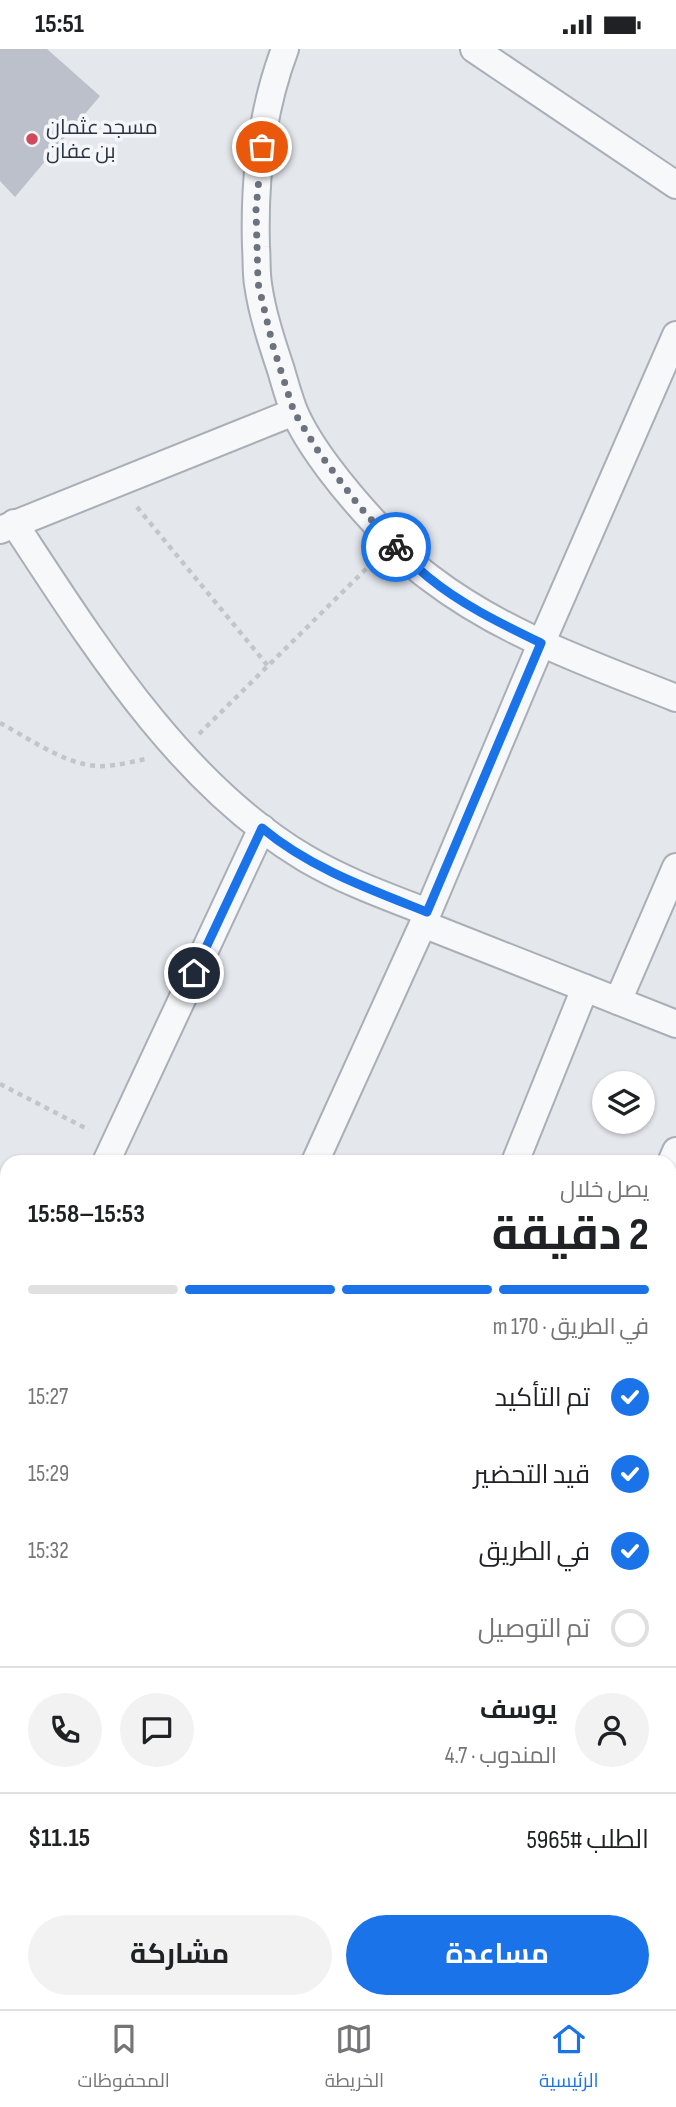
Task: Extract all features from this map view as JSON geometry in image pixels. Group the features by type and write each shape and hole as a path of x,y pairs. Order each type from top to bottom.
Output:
{"street":[{"path":"285,49 273,86 266,121 259,173 256,239 258,283 273,346 294,412 320,454 359,506 427,577 489,618 541,643 676,698"},
{"path":"474,49 676,185"},
{"path":"318,1155 425,918 541,643 676,335"},
{"path":"294,412 7,526 140,706 206,781 262,828 305,859 425,918 585,988 676,1024"},
{"path":"111,1153 262,828"},
{"path":"618,1001 676,867"},
{"path":"518,1155 585,988"}],"path":[{"path":"116,482 268,666"},
{"path":"0,723 69,759 97,766 118,765 180,753 392,543"},
{"path":"0,1084 111,1153"}],"building":[{"name":"مسجد عثمان بن عفان","path":"0,49 47,49 100,96 15,197 0,181"}],"way so far":[{"path":"262,147 256,209 258,283 273,346 294,412 320,454 359,506 396,547"}],"place":[{"name":"مسجد عثمان بن عفان","path":"32,139"}],"route":[{"path":"194,973 262,828 305,859 343,879 427,912 541,643 489,618 457,598 427,577 396,547"}]}
